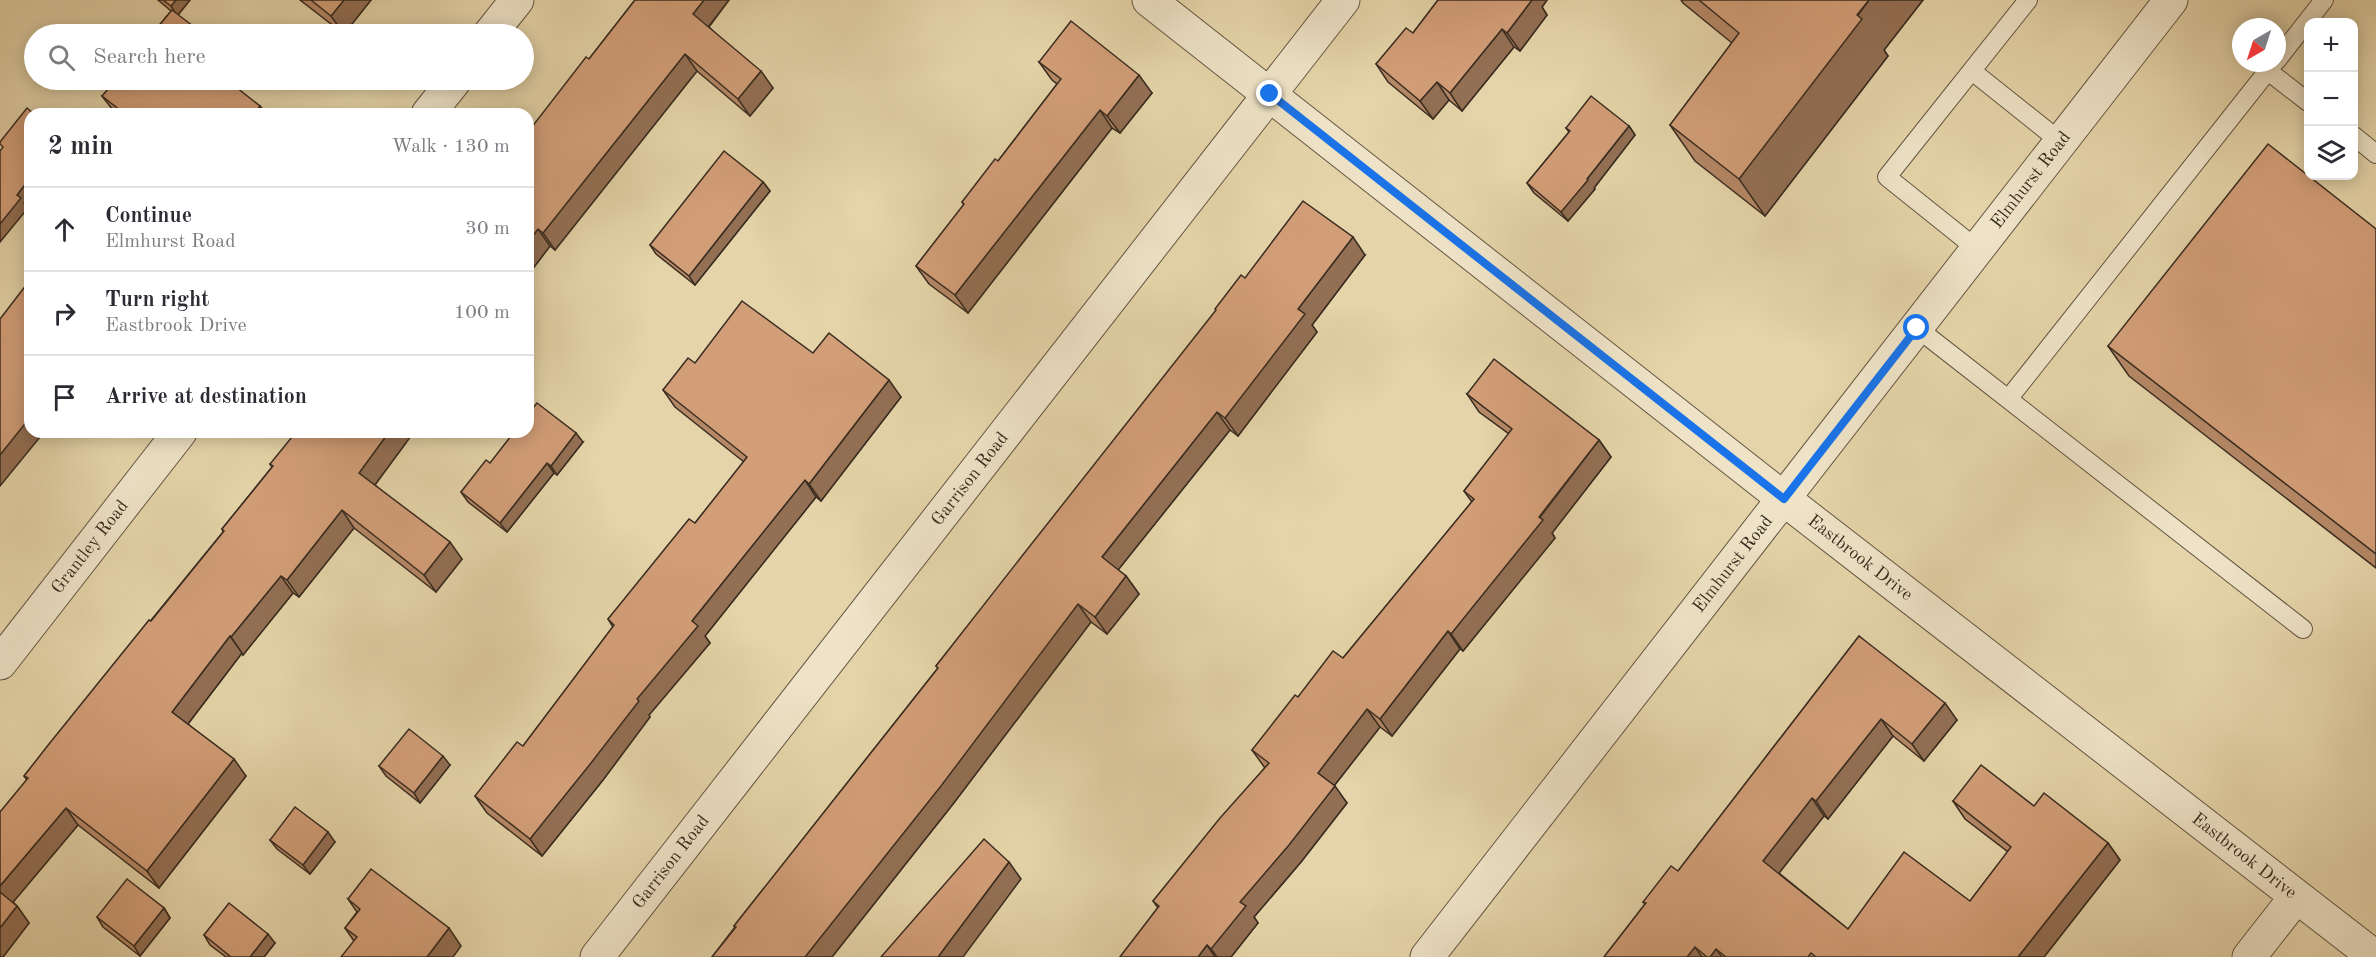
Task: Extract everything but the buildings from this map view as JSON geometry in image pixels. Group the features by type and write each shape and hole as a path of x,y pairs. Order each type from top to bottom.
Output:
{"street":[{"path":"498,24 517,0"},
{"name":"Eastbrook Drive","path":"1149,0 1784,499 2375,957"},
{"name":"Garrison Road","path":"597,957 1343,0"},
{"name":"Elmhurst Road","path":"1426,957 2171,0"},
{"path":"433,108 447,90"},
{"name":"Grantley Road","path":"0,663 175,438"},
{"path":"2249,957 2296,897"}],"lane":[{"path":"1977,249 1887,177 2028,0"},
{"path":"2286,48 2324,0"},
{"path":"1972,71 2061,142"},
{"path":"2009,398 2267,72"},
{"path":"2280,72 2304,98"},
{"path":"2358,139 2376,154"},
{"path":"1917,328 2303,629"}],"route":[{"path":"1270,94 1784,499 1917,328"}]}
